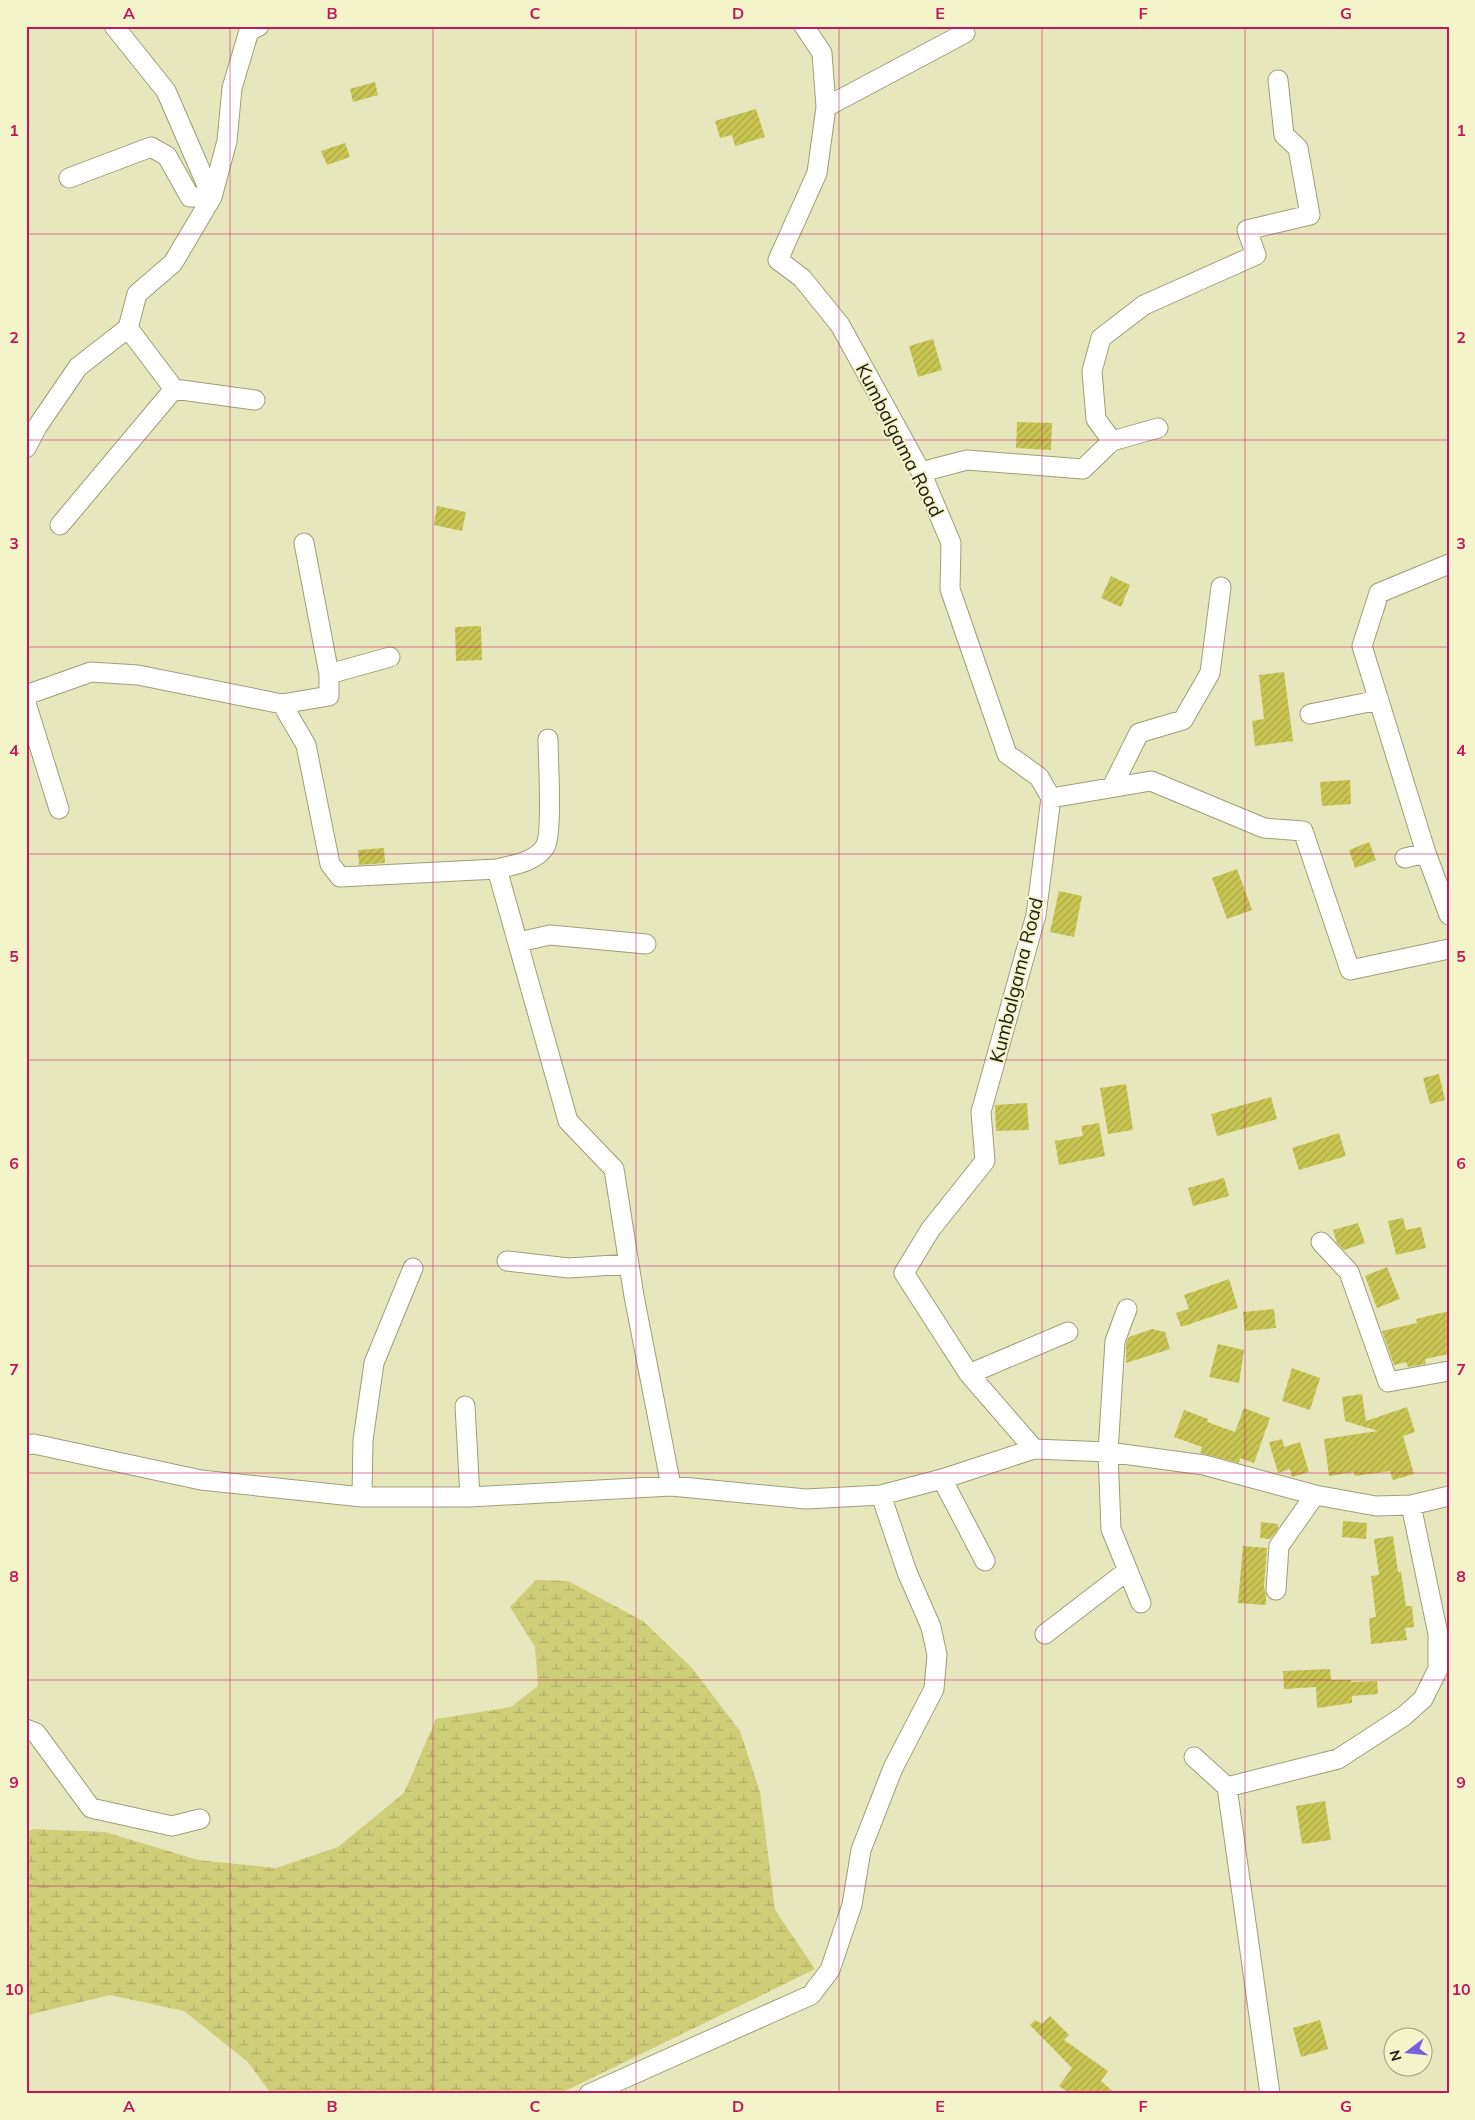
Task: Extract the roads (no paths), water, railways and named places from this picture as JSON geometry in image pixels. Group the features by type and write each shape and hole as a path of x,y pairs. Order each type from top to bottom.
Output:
{"street":[{"path":"114,26 166,91 212,197"},
{"path":"26,448 37,426 78,367 128,328 137,294 173,263 212,197 226,141 232,88 249,31 259,26"},
{"name":"Kumbalgama Road","path":"804,26 822,53 826,107 817,173 778,260 802,278 840,325 921,472 951,543 950,588 1007,754 1039,777 1051,798 1036,915 981,1112 985,1161 930,1230 904,1273 969,1374 1034,1449"},
{"path":"826,107 965,33"},
{"path":"1112,441 1096,419 1092,371 1102,338 1144,305 1256,254 1247,230 1310,215 1298,148 1284,135 1278,80"},
{"path":"69,178 151,146 167,156 190,197 212,197"},
{"path":"128,328 174,389 255,400"},
{"path":"60,525 174,389"},
{"path":"921,472 967,460 1083,469 1112,441 1158,428"},
{"path":"26,695 91,672 138,675 282,704 329,696 329,674 304,543"},
{"path":"1449,564 1379,593 1362,646 1426,853 1449,915"},
{"path":"1112,787 1139,733 1183,720 1210,673 1221,588"},
{"path":"329,674 390,656"},
{"path":"1310,714 1378,700"},
{"path":"26,703 59,809"},
{"path":"282,704 306,745 330,864 340,877 497,870 532,859 546,846 549,822 548,739"},
{"path":"1051,798 1151,781 1264,828 1303,831 1350,970 1449,949"},
{"path":"1404,858 1426,853"},
{"path":"497,870 568,1121 614,1169 629,1264 671,1486"},
{"path":"518,942 550,935 646,944"},
{"path":"1321,1242 1349,1272 1388,1382 1449,1371"},
{"path":"507,1261 569,1268 629,1264"},
{"path":"362,1497 363,1440 374,1363 413,1268"},
{"path":"1126,1309 1115,1341 1108,1452 1111,1529 1140,1603"},
{"path":"969,1374 1068,1332"},
{"path":"465,1406 470,1497"},
{"path":"26,1445 34,1444 201,1480 362,1497 470,1497 671,1486 806,1499 881,1495 942,1479 1034,1449 1108,1452 1204,1465 1315,1495 1376,1506 1411,1504 1449,1496"},
{"path":"942,1479 985,1561"},
{"path":"589,2094 811,1995 830,1970 852,1905 861,1850 893,1768 934,1689 937,1656 931,1627 907,1572 881,1495"},
{"path":"1276,1590 1278,1546 1315,1495"},
{"path":"1227,1787 1338,1759 1404,1716 1422,1698 1438,1669 1438,1634 1411,1504"},
{"path":"1045,1634 1126,1571"},
{"path":"26,1729 36,1733 91,1808 172,1826 200,1819"},
{"path":"1194,1757 1227,1787 1270,2094"}]}
